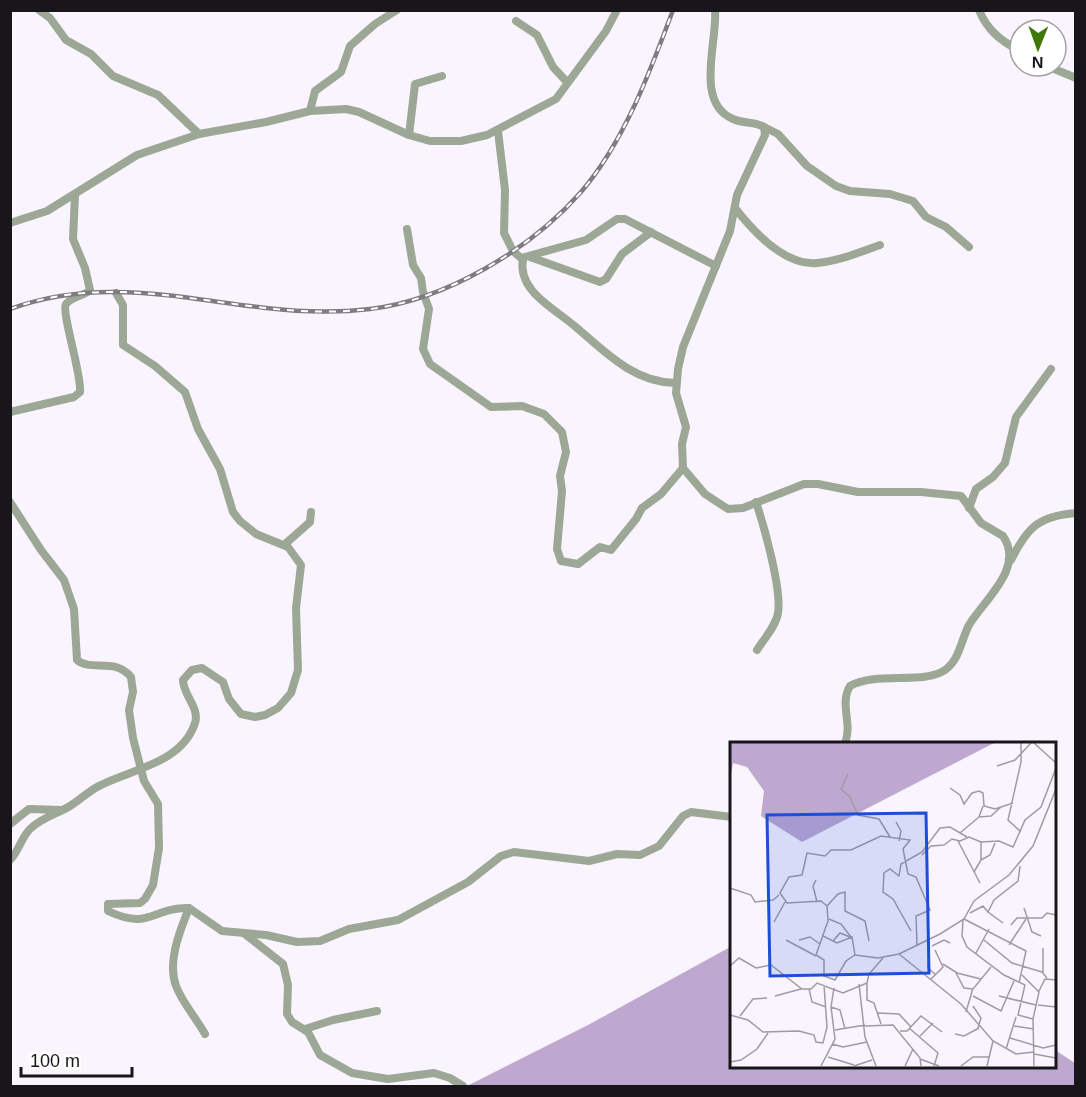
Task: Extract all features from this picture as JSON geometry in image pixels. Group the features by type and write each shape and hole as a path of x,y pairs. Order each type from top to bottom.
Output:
{"street":[{"path":"39,10 50,18 66,40 92,54 113,76 158,95 199,134"},
{"path":"310,111 315,91 341,72 350,46 375,24 397,10"},
{"path":"10,223 47,211 137,155 199,134 310,111 359,112 409,135 430,141 475,139 498,131 556,99 606,31 617,10"},
{"path":"715,10 710,60 712,89 723,111 733,119 757,123 778,134 807,166 836,186 850,191 890,194 913,201 926,218 946,227 969,247"},
{"path":"979,10 983,22 991,32 1008,43"},
{"path":"516,21 537,35 553,67 567,82"},
{"path":"409,135 416,84 441,76"},
{"path":"764,128 764,141 741,183 716,266 683,347 676,383 678,404 686,427 682,444 683,468 705,494 720,505 734,509 786,489 818,484 858,492 921,492 955,495 965,499 981,523 1003,536 1009,554 1007,567"},
{"path":"498,131 505,190 504,233 513,251 527,258 600,282 606,279 622,254 651,232"},
{"path":"10,412 74,397 80,392 74,348 64,310 68,302 90,290 84,264 73,239 75,195"},
{"path":"735,208 766,242 808,263 849,256 880,245"},
{"path":"676,383 648,379 594,344 534,293 521,271 527,258 586,240 617,219 625,219 716,266"},
{"path":"406,229 413,265 421,278 429,309 423,349 430,364 491,407 522,406 544,414 562,432 566,456 560,476 562,490 557,549 561,561 578,564 600,547 608,551 613,548 642,507 662,494 683,468"},
{"path":"10,860 30,829 100,785 141,771 178,747 196,722 196,712 183,689 183,680 192,670 202,668 223,682 229,699 241,714 255,717 266,716 278,708 291,693 298,670 296,608 302,571 299,559 284,545 251,531 233,512 220,469 198,429 185,392 155,366 123,345 123,305 116,293"},
{"path":"969,508 976,489 993,477 1005,463 1016,417 1051,369"},
{"path":"10,502 41,550 64,580 74,609 77,660 83,664 115,667 131,677 133,692 129,710 141,771 155,796 160,813 159,849 153,885 143,901 112,902 107,908 115,914 138,921 189,908 217,928 297,942 320,941 349,929 398,920 468,882 501,856 514,852 589,861 617,854 640,855 659,846 683,816 691,812 730,817"},
{"path":"756,502 770,552 778,607 775,622 757,650"},
{"path":"284,545 310,522 312,512"},
{"path":"844,742 848,733 844,698 850,686 870,679 920,675 944,670 955,660 969,626 988,602 1022,539 1041,520 1076,513"},
{"path":"10,824 29,809 62,810"},
{"path":"189,908 179,934 173,971 176,986 205,1034"},
{"path":"243,933 283,964 288,985 287,1014 292,1022 305,1029 318,1054 347,1072 388,1079 434,1073 463,1086"},
{"path":"305,1029 333,1020 377,1011"}],"shaded area":[{"path":"730,947 730,1067 1056,1067 1056,1051 1075,1063 1075,1086 467,1086 588,1025"}],"railway":[{"path":"10,309 43,299 106,292 169,295 279,309 344,311 399,304 457,283 512,252 538,233 581,192 623,129 645,82 673,10"}]}
